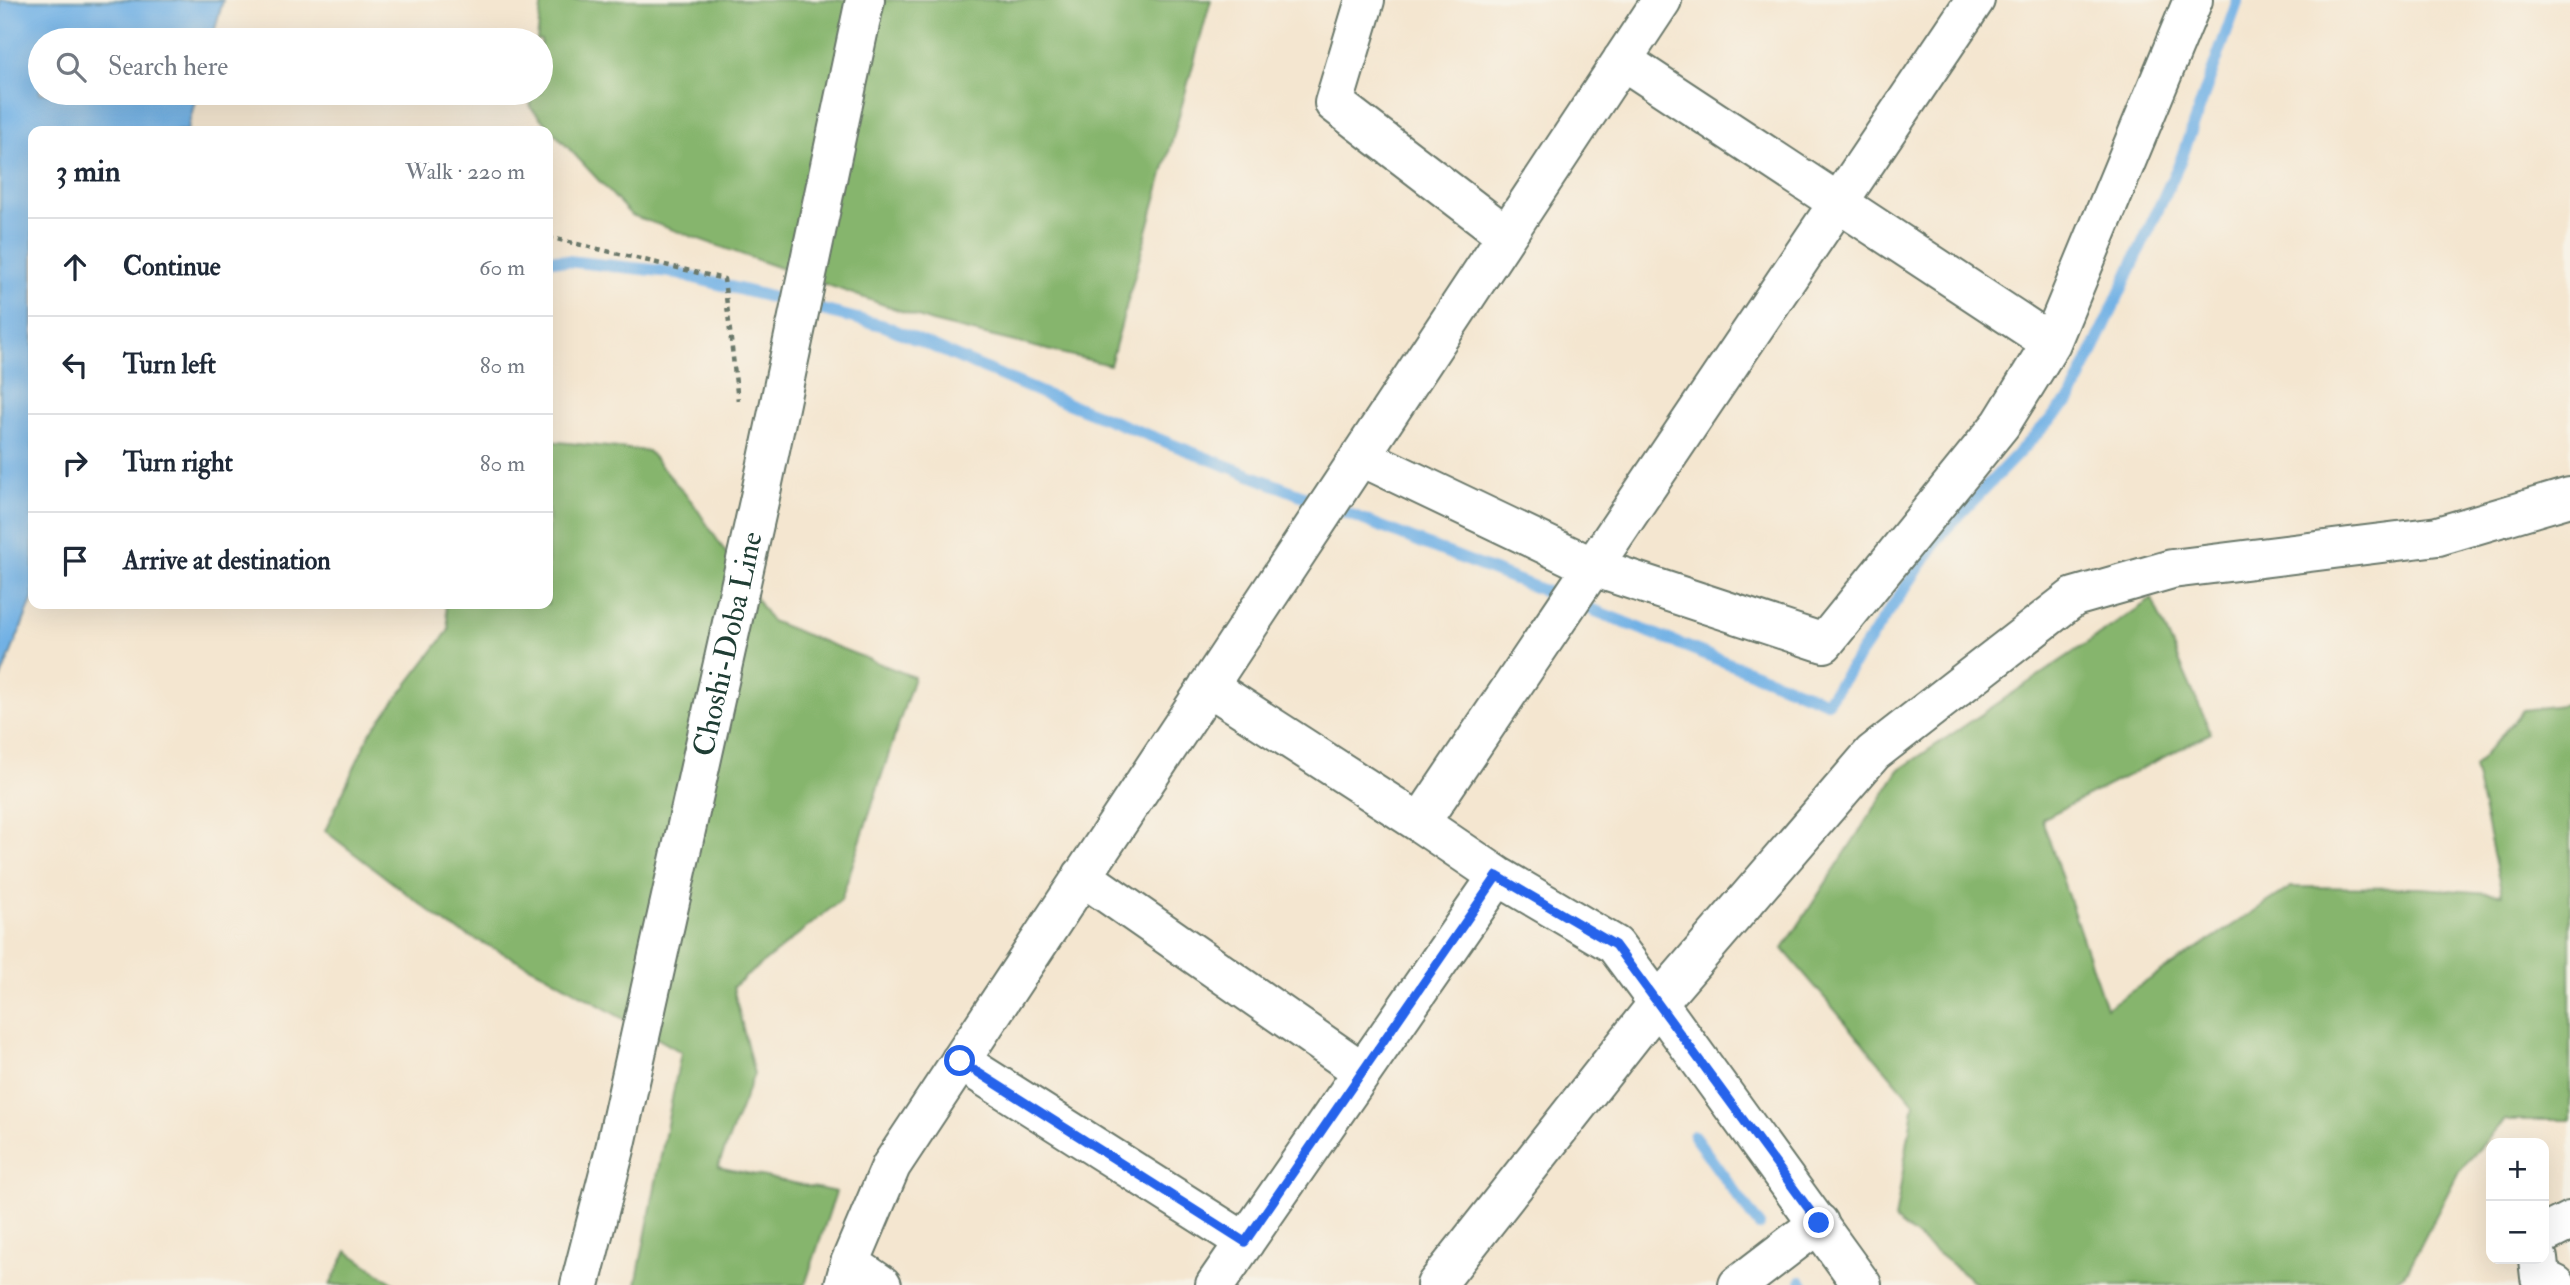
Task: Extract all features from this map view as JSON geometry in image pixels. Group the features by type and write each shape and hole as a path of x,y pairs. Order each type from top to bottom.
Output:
{"street":[{"name":"Choshi-Doba Line","path":"580,1285 618,1135 760,497 865,0"},
{"path":"1365,0 1334,103 1506,234"},
{"path":"882,1285 847,1274 891,1166 1662,0"},
{"path":"1420,822 1975,0"},
{"path":"1360,456 1593,567 1824,643 2001,424 2051,343 2193,0"},
{"path":"1622,60 2051,343"},
{"path":"1436,1285 1658,1003 1873,753 2074,597 2172,569 2438,536 2570,497"},
{"path":"1208,686 1420,822 1497,876 1615,945 1862,1285"},
{"path":"1082,876 1362,1071"},
{"path":"1215,1285 1497,876"},
{"path":"960,1061 1245,1242"},
{"path":"2549,1232 2570,1221"},
{"path":"1741,1284 1819,1223"},
{"path":"2539,1264 2540,1277 2556,1285"}],"path":[{"path":"553,238 724,279 738,407"}],"green space":[{"path":"542,0 1211,0 1110,365 932,322 631,215 553,132 553,126 548,126 530,107 553,105 553,28 538,28"},
{"path":"553,442 648,451 693,503 771,621 914,677 841,900 733,987 754,1074 718,1167 836,1192 805,1285 636,1285 681,1052 543,973 449,926 325,831 370,733 449,630 446,609 553,609"},
{"path":"2152,599 2211,733 2042,819 2106,1008 2291,887 2420,888 2502,894 2474,767 2523,710 2570,704 2570,1120 2505,1120 2459,1171 2408,1270 2389,1285 1978,1285 1895,1220 1914,1103 1783,949 1899,770"},
{"path":"347,1251 396,1285 330,1285"}],"water":[{"path":"0,0 223,0 215,28 28,28 28,105 194,105 188,126 28,126 29,609 0,680"}],"waterway":[{"path":"553,260 671,272 885,326 1044,394 1827,702 1943,532 2071,398 2180,162 2238,0"},
{"path":"1694,1136 1759,1225"}],"route":[{"path":"960,1061 1245,1242 1497,876 1615,945 1819,1223"}]}
